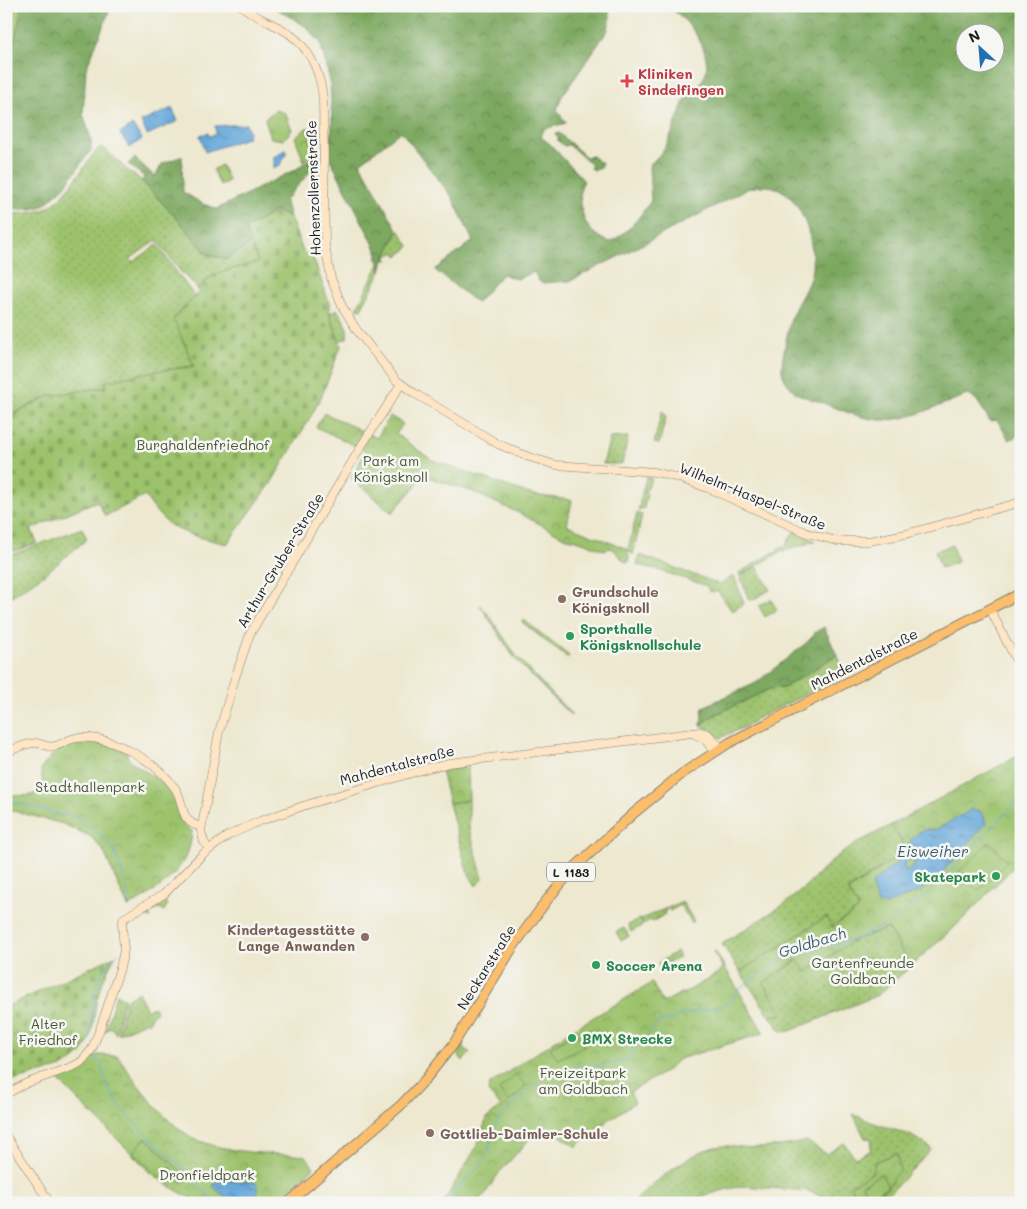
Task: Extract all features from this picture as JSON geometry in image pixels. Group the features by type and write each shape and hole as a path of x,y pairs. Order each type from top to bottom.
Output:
{"main road":[{"name":"Mahdentalstraße","path":"717,750 1021,594"},
{"name":"Neckarstraße","path":"288,1203 400,1106 424,1081 453,1045 528,924 574,868 634,813 683,773 717,750"}],"street":[{"name":"Hohenzollernstraße","path":"242,6 294,37 308,53 319,74 323,98 325,246 331,278 347,316 381,363 401,384"},
{"name":"Wilhelm-Haspel-Straße","path":"401,384 498,444 526,456 565,466 636,470 674,476 708,488 807,533 836,541 868,541 906,534 1021,502"},
{"name":"Arthur-Gruber-Straße","path":"201,827 220,725 250,634 362,445 401,384"},
{"path":"990,609 1021,670"},
{"name":"Mahdentalstraße","path":"6,1094 27,1083 74,1066 85,1057 94,1046 122,960 124,946 122,920 164,894 209,849 229,835 260,821 437,765 556,748 706,732 711,736 717,750"},
{"path":"6,752 36,743 52,747 72,738 89,738 105,741 131,751 148,761 167,778 179,796 186,818 193,825 201,827 201,835 209,849"},
{"path":"6,1136 50,1203"}],"green space":[{"path":"6,6 22,6 6,77"},
{"path":"22,6 111,7 86,69 83,114 91,139 91,150 65,186 43,206 32,209 6,209 6,77"},
{"path":"272,6 609,6 608,30 561,98 557,110 566,123 544,129 541,137 550,144 584,181 580,194 583,216 592,232 609,242 627,230 651,201 649,165 666,145 684,102 701,83 706,69 706,59 698,38 683,19 667,6 1021,6 1021,434 1009,440 997,420 990,421 976,399 968,395 914,415 892,420 881,420 852,414 795,392 783,376 783,360 791,318 811,276 812,250 805,222 797,206 786,193 770,186 747,189 570,281 542,283 534,272 517,279 502,274 477,303 435,270 473,241 452,197 401,131 360,163 398,231 384,260 381,271 381,260 329,157 332,124 330,81 320,42 305,26"},
{"path":"275,110 285,113 292,130 283,140 271,138 265,119"},
{"path":"308,127 313,152 304,161 295,137"},
{"path":"559,133 586,157 593,156 598,162 602,162 600,167 595,170 590,168 592,165 569,145 564,146 557,140 560,140 555,134"},
{"path":"100,147 105,149 142,181 208,255 227,259 251,243 258,262 217,274 209,278 199,290 181,272 156,240 130,259 133,262 157,245 195,297 174,318 194,366 150,372 105,382 106,387 49,396 6,418 6,406 16,400 13,394 6,401 6,213 22,214 35,212 54,204 69,188"},
{"path":"316,153 316,165 285,200 290,217 275,211 259,222 245,228 251,243 227,259 208,255 142,181 144,177 128,164 135,158 155,177 162,164 182,156 183,192 203,204 217,209 298,168"},
{"path":"221,165 229,181 220,185 213,170"},
{"name":"Burghaldenfriedhof","path":"275,211 290,217 304,254 311,252 331,308 328,310 341,346 322,395 311,416 270,485 227,544 184,532 169,524 155,510 145,496 105,516 97,501 31,529 37,543 6,554 6,418 49,396 106,387 105,382 150,372 194,366 173,318 199,293 198,289 211,277 258,262 245,228 259,222"},
{"path":"398,231 409,246 397,256 395,252 387,256 388,260 384,260"},
{"path":"378,255 382,265 381,271 361,309 357,308 379,264 376,256"},
{"path":"337,309 347,330 347,338 339,341 329,311 335,313"},
{"path":"662,411 666,417 659,444 654,443"},
{"name":"Park am Königsknoll","path":"324,413 377,438 390,416 403,424 396,434 432,460 533,495 572,500 567,525 627,549 628,563 614,550 609,548 604,550 564,537 523,515 473,492 424,476 392,513 351,478 366,451 316,427"},
{"path":"628,437 622,464 603,464 610,438"},
{"path":"646,477 651,478 651,480 645,493 647,494 644,508 638,510"},
{"path":"637,513 642,515 633,555 628,550"},
{"path":"82,528 87,539 46,573 6,600 6,557"},
{"path":"794,531 815,541 779,553 740,576 739,573 786,545"},
{"path":"952,545 957,562 941,568 935,551"},
{"path":"640,555 719,584 734,576 744,604 732,611 718,591 709,591 707,586 637,565"},
{"path":"757,566 770,590 749,600 740,576"},
{"path":"771,599 777,610 765,617 759,606"},
{"path":"480,605 517,657 571,716 515,659"},
{"path":"524,620 569,656 567,658 522,622"},
{"path":"824,627 837,655 783,688 769,689 713,716 701,725 703,707 756,683 805,644 814,633"},
{"path":"837,655 847,674 754,720 753,723 720,738 701,725 713,716 769,689 783,688"},
{"name":"Stadthallenpark","path":"77,741 95,741 128,752 127,757 132,762 162,783 172,794 181,820 192,831 186,857 179,868 161,886 128,907 103,850 90,836 63,824 6,809 6,794 27,796 36,793 42,785 41,769 45,763 60,749"},
{"path":"1021,754 1021,859 960,922 911,966 888,928 854,940 806,972 797,960 763,983 783,1014 770,1016 740,972 826,917 832,927 859,909 848,891 897,857 903,843 891,825"},
{"path":"468,766 469,800 449,803 441,771"},
{"path":"469,800 469,828 483,879 476,886 467,871 449,803"},
{"name":"Gartenfreunde Goldbach","path":"891,825 903,843 897,857 848,890 859,909 832,927 826,917 740,972 722,944 783,905 836,857"},
{"path":"989,842 1007,861 978,891 959,872"},
{"path":"165,901 167,905 164,911 160,908 149,914 151,918 142,916 141,920 127,927 131,919"},
{"path":"680,902 683,903 694,921 692,923 680,905 670,911 669,907"},
{"path":"667,908 664,912 665,914 652,922 650,920 644,924 641,919"},
{"path":"640,919 643,925 631,932 628,925"},
{"path":"624,928 629,936 621,941 616,932"},
{"name":"Gartenfreunde Goldbach","path":"888,928 911,966 878,995 790,1031 782,1032 770,1016 782,1014 763,983 798,960 806,972 854,940"},
{"path":"677,951 679,957 667,964 665,961 659,965 658,963"},
{"name":"Freizeitpark am Goldbach","path":"715,951 764,1033 679,1059 668,1070 630,1092 635,1102 600,1126 576,1147 543,1124 499,1173 479,1203 443,1203 476,1148 487,1118 501,1107 488,1092 489,1085 565,1034 652,983 663,1003 681,993 683,994 721,971 722,966 713,952"},
{"name":"Alter Friedhof","path":"115,956 104,977 90,1039 81,1054 62,1067 6,1083 6,1007"},
{"path":"138,992 147,1010 154,1007 157,1012 151,1016 148,1023 147,1021 118,1034 125,1003 128,998"},
{"path":"116,994 125,999 116,1034 111,1027 105,1032"},
{"name":"BMX Strecke","path":"576,1031 584,1046 558,1059 550,1048"},
{"path":"462,1046 470,1053 463,1061 457,1053"},
{"name":"Dronfieldpark","path":"96,1055 118,1056 154,1105 188,1135 200,1141 226,1148 306,1156 314,1168 274,1203 202,1203 188,1196 168,1185 149,1171 59,1081 60,1076 78,1070"},
{"path":"516,1074 526,1086 509,1102 499,1090"},
{"path":"853,1114 910,1135 930,1147 931,1150 887,1196 882,1192 871,1201 872,1203 827,1203 823,1197 808,1191 743,1186 700,1197 703,1203 633,1203 649,1187 681,1163 711,1148 727,1146 767,1147 807,1141 826,1154 844,1143 855,1158 870,1151 872,1139 865,1138"},
{"path":"146,1138 188,1178 183,1183 170,1171 171,1166 160,1178 133,1152"},
{"path":"897,1153 900,1171 894,1176 887,1188 865,1203 861,1203 850,1186 872,1173 875,1162"},
{"path":"881,1174 888,1186 869,1197 862,1185"}],"water":[{"path":"172,108 178,121 147,135 141,122"},
{"path":"246,124 249,132 247,138 205,152 200,135 208,133 209,136 216,134 215,126"},
{"path":"132,125 142,139 130,148 120,134"},
{"path":"285,148 287,153 281,164 274,168 274,156 277,156"},
{"name":"Eisweiher","path":"970,809 980,811 985,819 985,825 934,881 920,891 888,904 878,904 872,887 873,882 896,864 912,839 918,833 927,829 935,830 968,812","holes":["909,860 913,861 915,866 908,870 903,867 904,863"]},
{"path":"216,1182 255,1182 259,1186 255,1197 244,1203 225,1196 213,1186"}],"waterway":[{"name":"Goldbach","path":"449,1203 459,1186 489,1153 491,1135 499,1119 547,1073 564,1068 613,1064 627,1059 660,1021 674,1020 680,1014 729,1004 739,989 780,960 797,953 856,939 892,921 932,890 1021,797"},
{"path":"6,800 62,815 73,816 102,836 113,849 117,858 127,888 129,905"},
{"path":"90,1039 96,987 105,968 119,953"},
{"path":"95,1058 100,1063 106,1083 119,1106 208,1195 222,1203"}],"place":[{"name":"Kliniken Sindelfingen","path":"627,81"},
{"name":"Grundschule Königsknoll","path":"562,599"},
{"name":"Sporthalle Königsknollschule","path":"570,636"},
{"name":"Skatepark","path":"996,876"},
{"name":"Kindertagesstätte Lange Anwanden","path":"365,937"},
{"name":"Soccer Arena","path":"596,965"},
{"name":"BMX Strecke","path":"572,1038"},
{"name":"Gottlieb-Daimler-Schule","path":"430,1133"}]}
